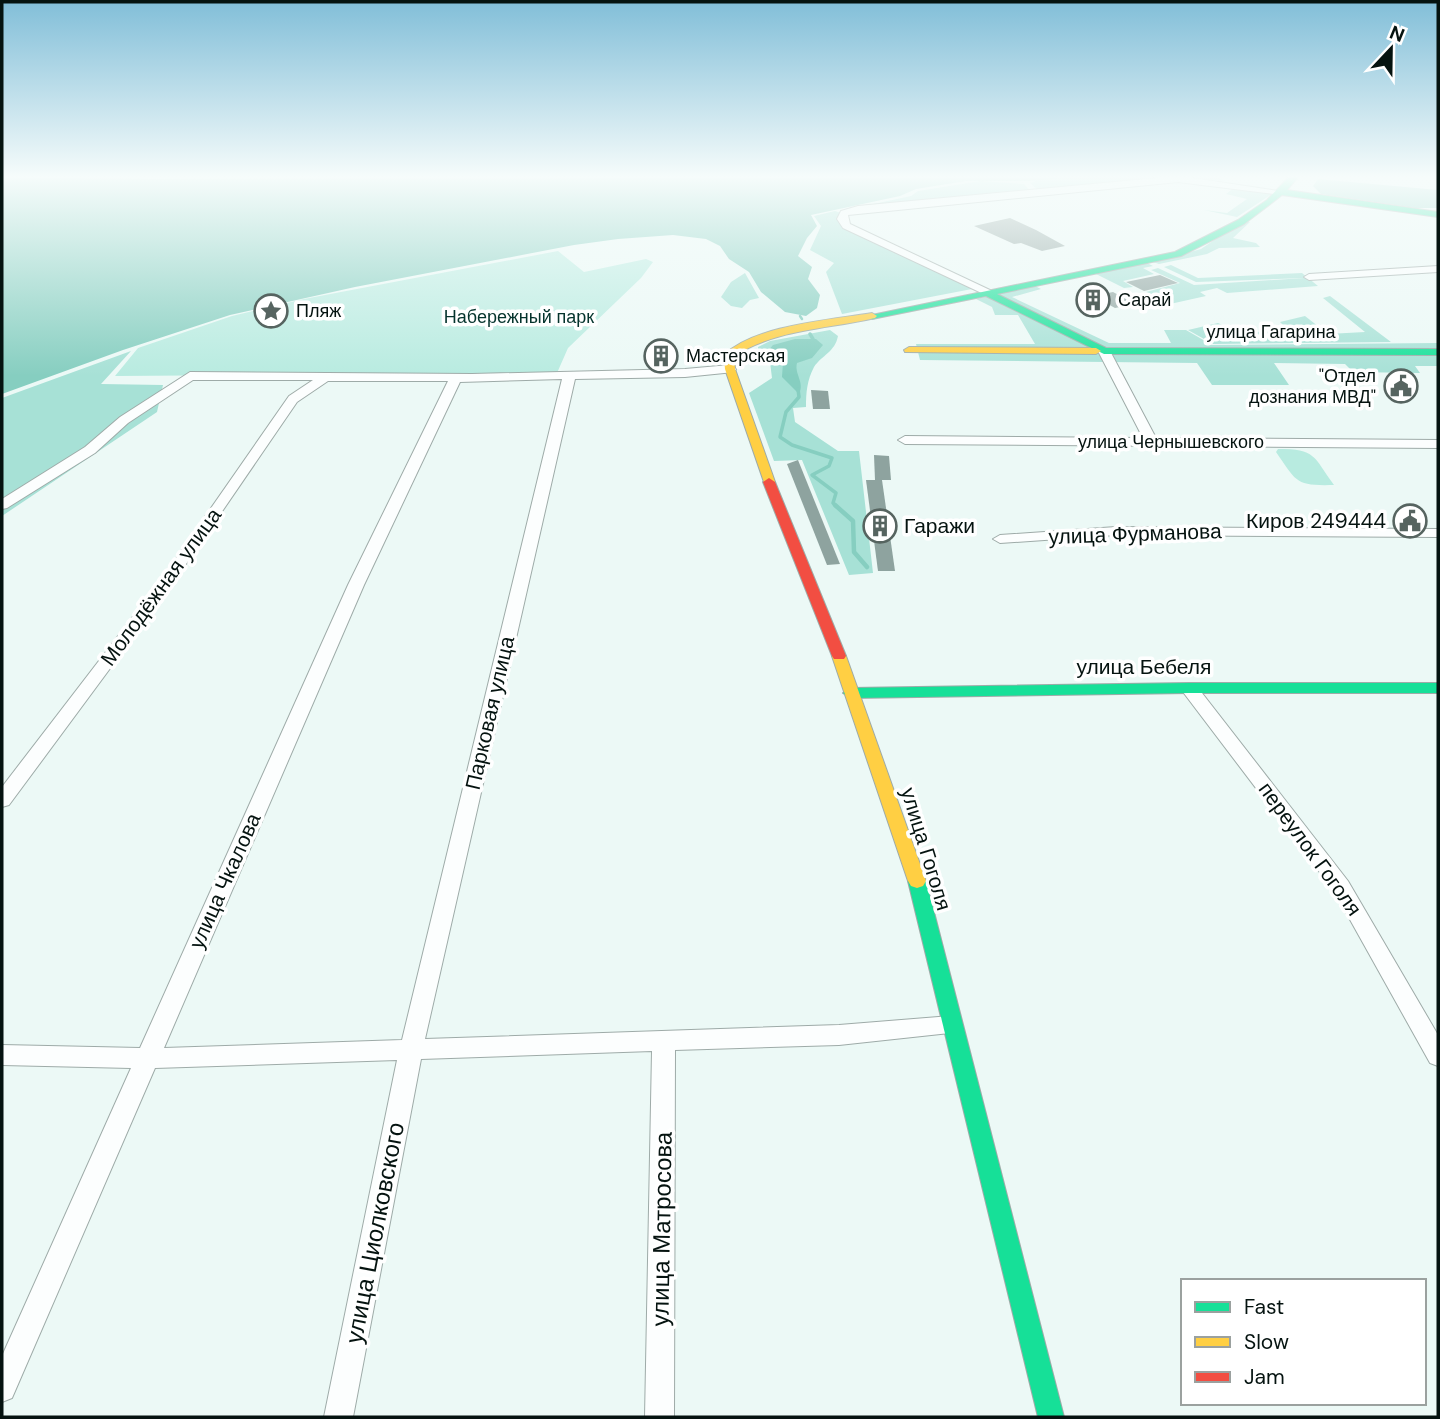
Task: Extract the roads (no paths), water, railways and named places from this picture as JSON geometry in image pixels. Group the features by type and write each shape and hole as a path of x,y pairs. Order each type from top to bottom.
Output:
{"main road":[{"path":"730,369 729,355 737,347 773,336 1187,251 1205,243"},
{"name":"улица Гагарина","path":"988,293 1104,351"},
{"name":"улица Гагарина","path":"909,350 1438,352"},
{"name":"улица Гоголя","path":"730,369 764,468 832,636 911,858 1051,1417"},
{"name":"улица Бебеля","path":"851,693 1189,688 1438,688"}],"street":[{"path":"879,243 988,293"},
{"path":"1309,277 1438,269"},
{"path":"1104,351 1152,442"},
{"path":"2,505 90,450 124,420 190,376 323,379 569,377 730,369"},
{"name":"улица Чкалова","path":"2,1388 356,584 456,377"},
{"name":"Парковая улица","path":"411,1049 569,377"},
{"name":"Молодёжная улица","path":"2,800 166,583 293,399 323,379"},
{"name":"улица Чернышевского","path":"905,440 1438,444"},
{"name":"улица Фурманова","path":"1000,539 1116,531 1438,533"},
{"name":"переулок Гоголя","path":"1189,688 1342,886 1438,1056"},
{"path":"2,1055 147,1058 839,1035 951,1025"},
{"name":"улица Матросова","path":"660,1417 664,1041"},
{"name":"улица Циолковского","path":"339,1417 411,1049"}],"waterway":[{"path":"809,343 813,339 810,334"},
{"path":"798,389 799,397 786,412 780,437 792,445 832,458 829,466 812,475 836,493 833,503 835,505"},
{"path":"835,505 853,521 854,552 867,567"}],"place":[{"name":"Сарай","path":"1093,300"},
{"name":"Пляж","path":"271,311"},
{"name":"Мастерская","path":"661,356"},
{"name":"\"Отдел дознания МВД\"","path":"1401,386"},
{"name":"Киров 249444","path":"1410,521"},
{"name":"Гаражи","path":"880,526"}],"park label":[{"name":"Набережный парк","path":"519,317"}]}
